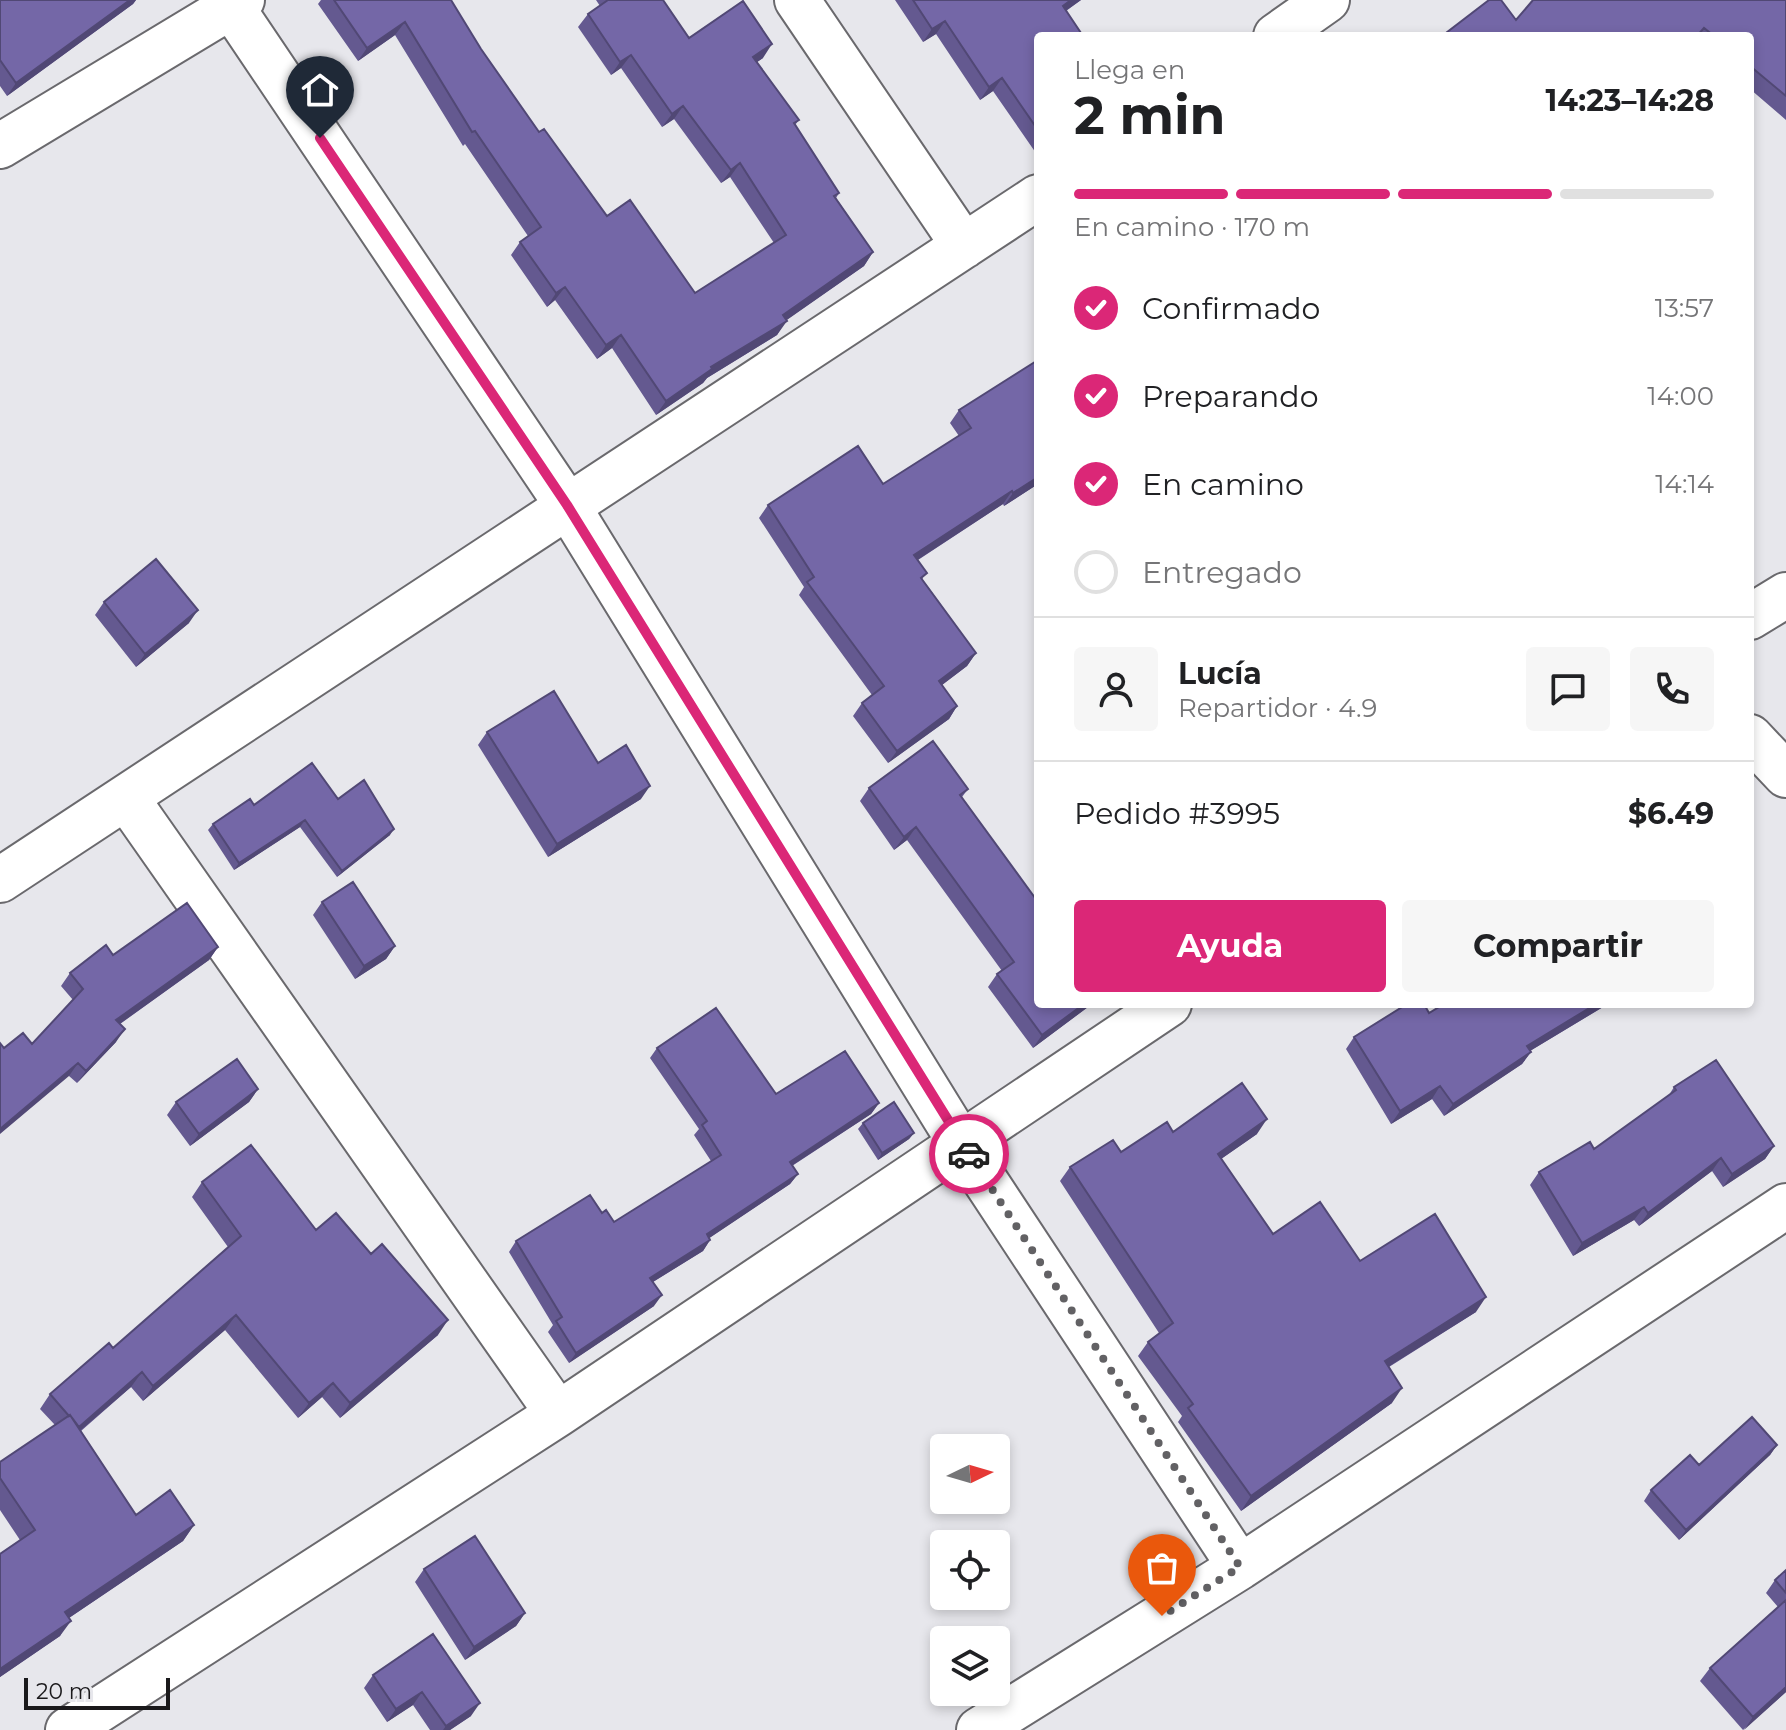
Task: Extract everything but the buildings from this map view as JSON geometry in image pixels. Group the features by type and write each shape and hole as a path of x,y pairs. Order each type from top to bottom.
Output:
{"street":[{"path":"797,0 964,246"},
{"path":"1282,32 1327,0"},
{"path":"0,146 234,2 567,505 961,1144 1240,1567"},
{"path":"0,880 1034,200"},
{"path":"1754,615 1786,595"},
{"path":"1754,741 1786,775"},
{"path":"127,799 558,1414"},
{"path":"68,1730 558,1414 1163,1008"},
{"path":"979,1730 1240,1567 1786,1206"}],"way so far":[{"path":"969,1154 1240,1567 1162,1616"}],"route":[{"path":"320,138 567,505 969,1154"}]}
